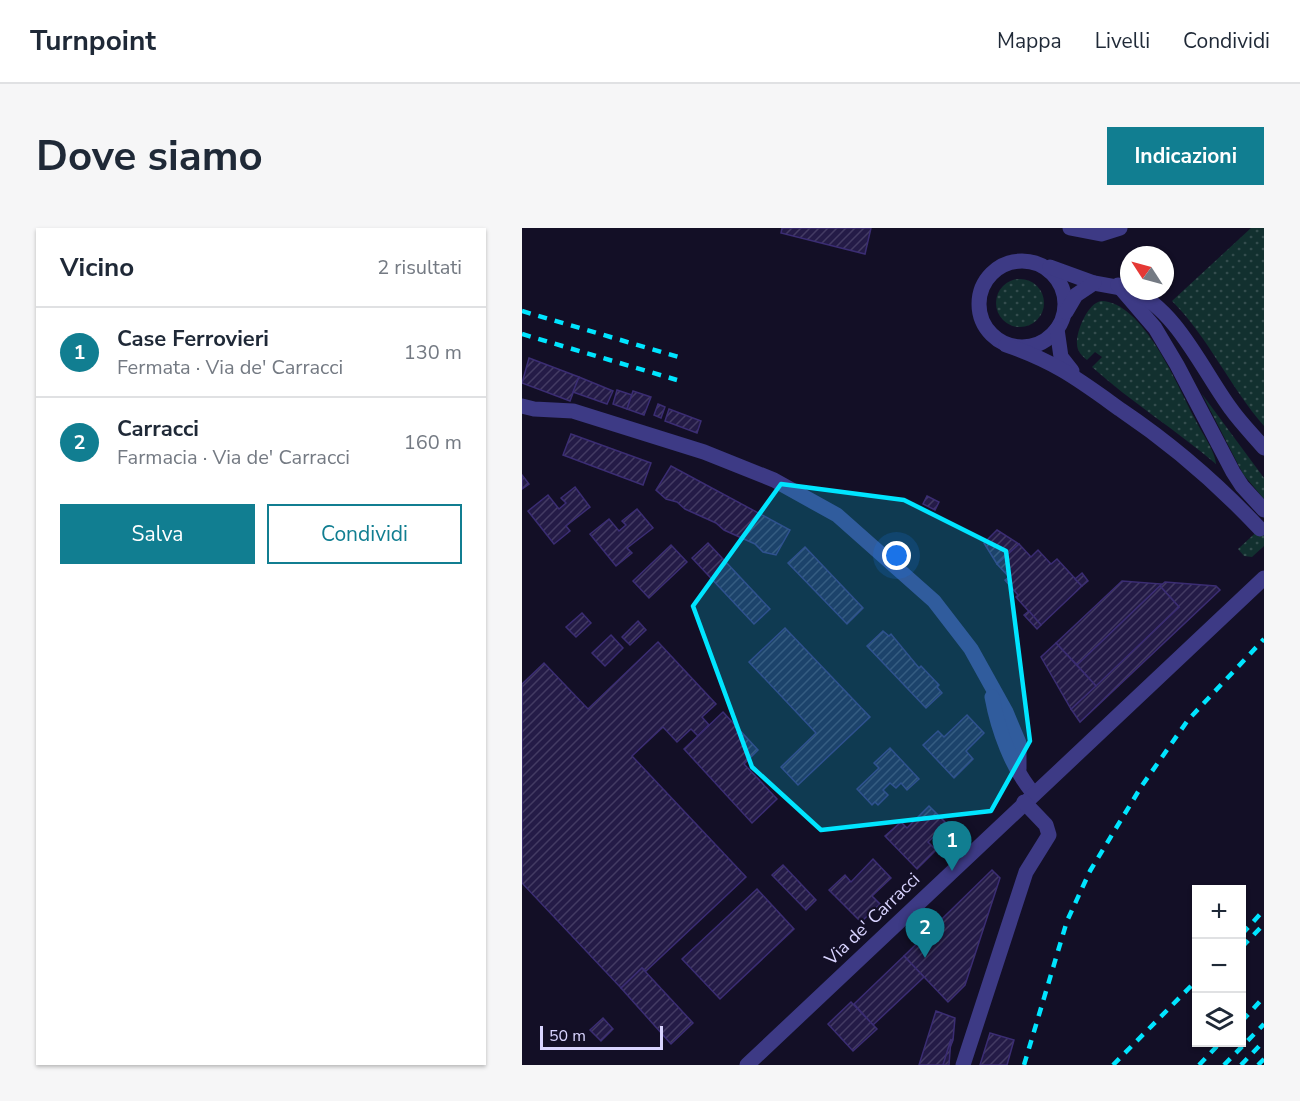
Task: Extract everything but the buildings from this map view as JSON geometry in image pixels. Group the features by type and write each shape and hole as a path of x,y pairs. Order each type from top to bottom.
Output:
{"street":[{"path":"1070,228 1101,234 1120,228"},
{"path":"1120,288 1094,283 1030,261 1016,261 998,268 984,282 979,295 981,319 987,330 1006,345 1051,362 1076,376 1188,458 1260,529"},
{"path":"1030,261 1041,265 1059,281 1065,299 1060,323 1061,357 1076,376"},
{"path":"1006,345 1029,347 1050,338 1076,295 1094,283"},
{"path":"1134,300 1155,328 1177,365 1233,472 1264,510"},
{"path":"1144,300 1161,310 1169,319 1231,409 1264,448"},
{"path":"522,406 534,409 573,411 617,423 740,465 807,497 856,530 934,601 971,649 990,686 996,714 1011,756 1019,769 1029,798 1046,825 1049,835 1026,872 963,1065"},
{"name":"Via de' Carracci","path":"747,1065 1264,578"}],"highlighted area":[{"path":"781,484 904,500 1006,551 1030,741 991,811 821,830 752,767 693,606"}],"green space":[{"path":"1251,228 1264,228 1264,426 1240,395 1197,330 1172,301"},
{"path":"1020,279 1037,286 1044,303 1037,320 1020,327 1003,320 996,303 1003,286"},
{"path":"1101,301 1116,305 1131,315 1145,330 1169,368 1210,447 1216,464 1092,367 1102,357 1095,352 1087,360 1080,353 1077,339 1081,325 1087,312"},
{"path":"1202,394 1264,478 1264,499 1243,474"},
{"path":"1264,525 1264,546 1252,557 1244,556 1238,549"}],"railway":[{"path":"522,311 682,358"},
{"path":"522,334 677,380"},
{"path":"1024,1065 1067,921 1090,871 1141,787 1188,720 1264,639"},
{"path":"1246,930 1264,910"},
{"path":"1246,943 1264,924"},
{"path":"1113,1065 1192,985"},
{"path":"1246,1017 1264,997"},
{"path":"1224,1065 1264,1024"},
{"path":"1241,1065 1264,1041"},
{"path":"1199,1065 1216,1047"},
{"path":"1258,1065 1264,1059"}],"place":[{"name":"Case Ferrovieri","path":"952,871"},
{"name":"Carracci","path":"925,958"}]}
